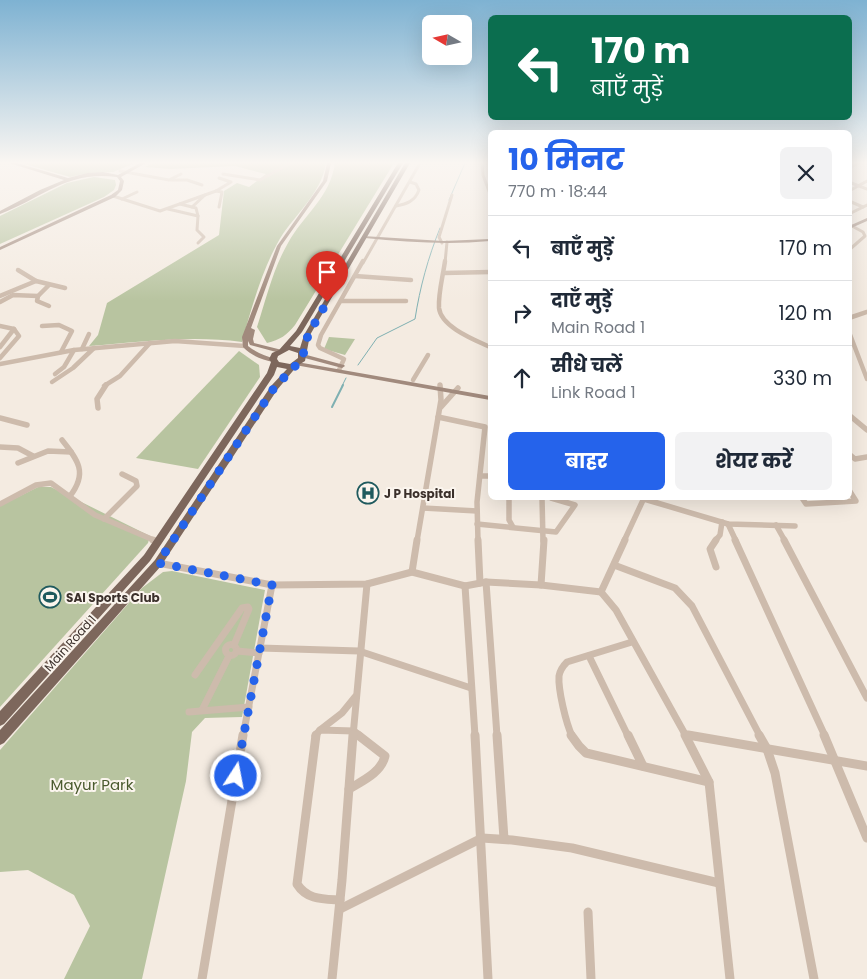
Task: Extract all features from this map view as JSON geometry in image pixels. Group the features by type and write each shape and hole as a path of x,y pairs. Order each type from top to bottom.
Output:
{"main road":[{"name":"Main Road 1","path":"0,720 147,558 271,373 274,355 299,332 374,209"},
{"name":"Main Road 1","path":"0,739 158,563 274,388 303,355 308,335 382,209"},
{"path":"281,350 294,348 303,355"},
{"path":"274,361 281,366 295,364"}],"street":[{"path":"0,248 85,209"},
{"path":"150,209 157,211 168,209 198,216"},
{"path":"196,209 198,216 197,230 204,238 198,243"},
{"path":"245,346 246,333 279,246 305,209"},
{"path":"281,350 254,346 250,341 251,333 281,248 308,209"},
{"path":"340,368 344,362 343,358 323,351 318,345 321,335 394,209"},
{"path":"448,209 439,237 443,242 444,273 439,309 445,321 464,335 488,346"},
{"path":"852,225 867,219"},
{"path":"852,227 863,232 865,236 852,247"},
{"path":"365,237 429,242 488,240"},
{"path":"18,270 36,281 65,288"},
{"path":"444,273 488,272"},
{"path":"355,276 411,280"},
{"path":"0,296 36,281"},
{"path":"49,285 38,296 36,301 49,306"},
{"path":"0,302 13,295 38,296"},
{"path":"341,301 406,301"},
{"path":"852,317 867,312"},
{"path":"42,326 59,325 72,331 61,352"},
{"path":"0,326 14,329 18,336 0,358"},
{"path":"0,347 14,329"},
{"path":"82,349 89,334"},
{"path":"852,340 867,379"},
{"path":"0,364 82,349 197,341 245,346 260,357 274,361"},
{"path":"98,408 97,399 103,387 120,376 150,343"},
{"path":"52,382 73,368 94,348"},
{"path":"55,374 64,367 74,350"},
{"path":"303,355 340,368 488,398"},
{"path":"413,380 428,355"},
{"path":"295,364 340,368 413,380 440,387"},
{"path":"412,572 442,397 440,387"},
{"path":"457,390 488,393"},
{"path":"440,409 457,390"},
{"path":"438,417 485,427 477,511 504,839"},
{"path":"0,418 27,425"},
{"path":"852,418 867,430"},
{"path":"62,440 78,461 81,471 77,488 70,496"},
{"path":"0,447 18,448 33,456"},
{"path":"18,463 48,451 71,452"},
{"path":"852,458 855,459 867,457"},
{"path":"104,519 137,486 136,481 122,474"},
{"path":"480,476 488,476"},
{"path":"0,504 46,482 70,496 87,510 158,542"},
{"path":"803,500 806,504 856,501 852,495"},
{"path":"509,500 508,520 513,527"},
{"path":"541,585 544,532 542,500"},
{"path":"478,524 556,532 574,505 573,503 559,500"},
{"path":"601,592 643,500"},
{"path":"650,500 725,523 795,526"},
{"path":"423,508 477,511"},
{"path":"716,567 710,549 720,535 725,523"},
{"path":"725,523 837,762 867,838"},
{"path":"776,525 867,698"},
{"path":"158,563 272,585 367,584 412,572 465,586 483,582 541,585 601,592 616,610 632,642 685,734 709,782 730,979"},
{"path":"614,564 675,588 692,606 767,749 774,773 814,979"},
{"path":"332,979 340,904 359,652 367,584"},
{"path":"202,979 232,793 272,585"},
{"path":"465,586 482,838 488,979"},
{"path":"195,675 242,608 248,608 233,655 214,648"},
{"path":"632,642 568,662 562,668 559,678 571,736 579,748 586,753 709,782"},
{"path":"235,648 260,651 359,652 471,688"},
{"path":"202,710 227,653"},
{"path":"589,656 643,766"},
{"path":"356,697 342,713 315,736 297,884 301,892 308,897 340,904 482,838 504,839 608,855 719,883"},
{"path":"189,712 249,707"},
{"path":"320,730 354,731 385,756 385,760 380,767 349,789"},
{"path":"685,734 867,766"},
{"path":"588,912 591,979"}],"green space":[{"path":"15,209 78,209 0,244 0,216"},
{"path":"222,209 302,209 283,234 271,255 257,292 242,342 185,339 89,346 98,335 107,303 219,235"},
{"path":"312,209 366,209 295,325 283,337 267,343 257,327 274,274 294,233"},
{"path":"329,337 355,339 345,355 324,349"},
{"path":"239,351 259,365 260,377 198,469 136,458"},
{"name":"SAI Sports Club","path":"38,487 51,487 150,536 148,543 0,707 0,506"},
{"name":"Mayur Park","path":"172,571 265,590 242,717 205,718 192,732 186,781 142,979 64,979 90,926 74,895 28,870 0,872 0,750 142,588 163,572"}],"waterway":[{"path":"358,365 377,338 415,319 425,273 440,228"},
{"path":"342,386 346,378"},
{"path":"332,407 343,385"}],"place":[{"name":"J P Hospital","path":"368,493"},
{"name":"SAI Sports Club","path":"50,597"}],"route":[{"path":"236,776 272,585 158,563 274,388 290,369 302,359 305,340 327,302"}]}
